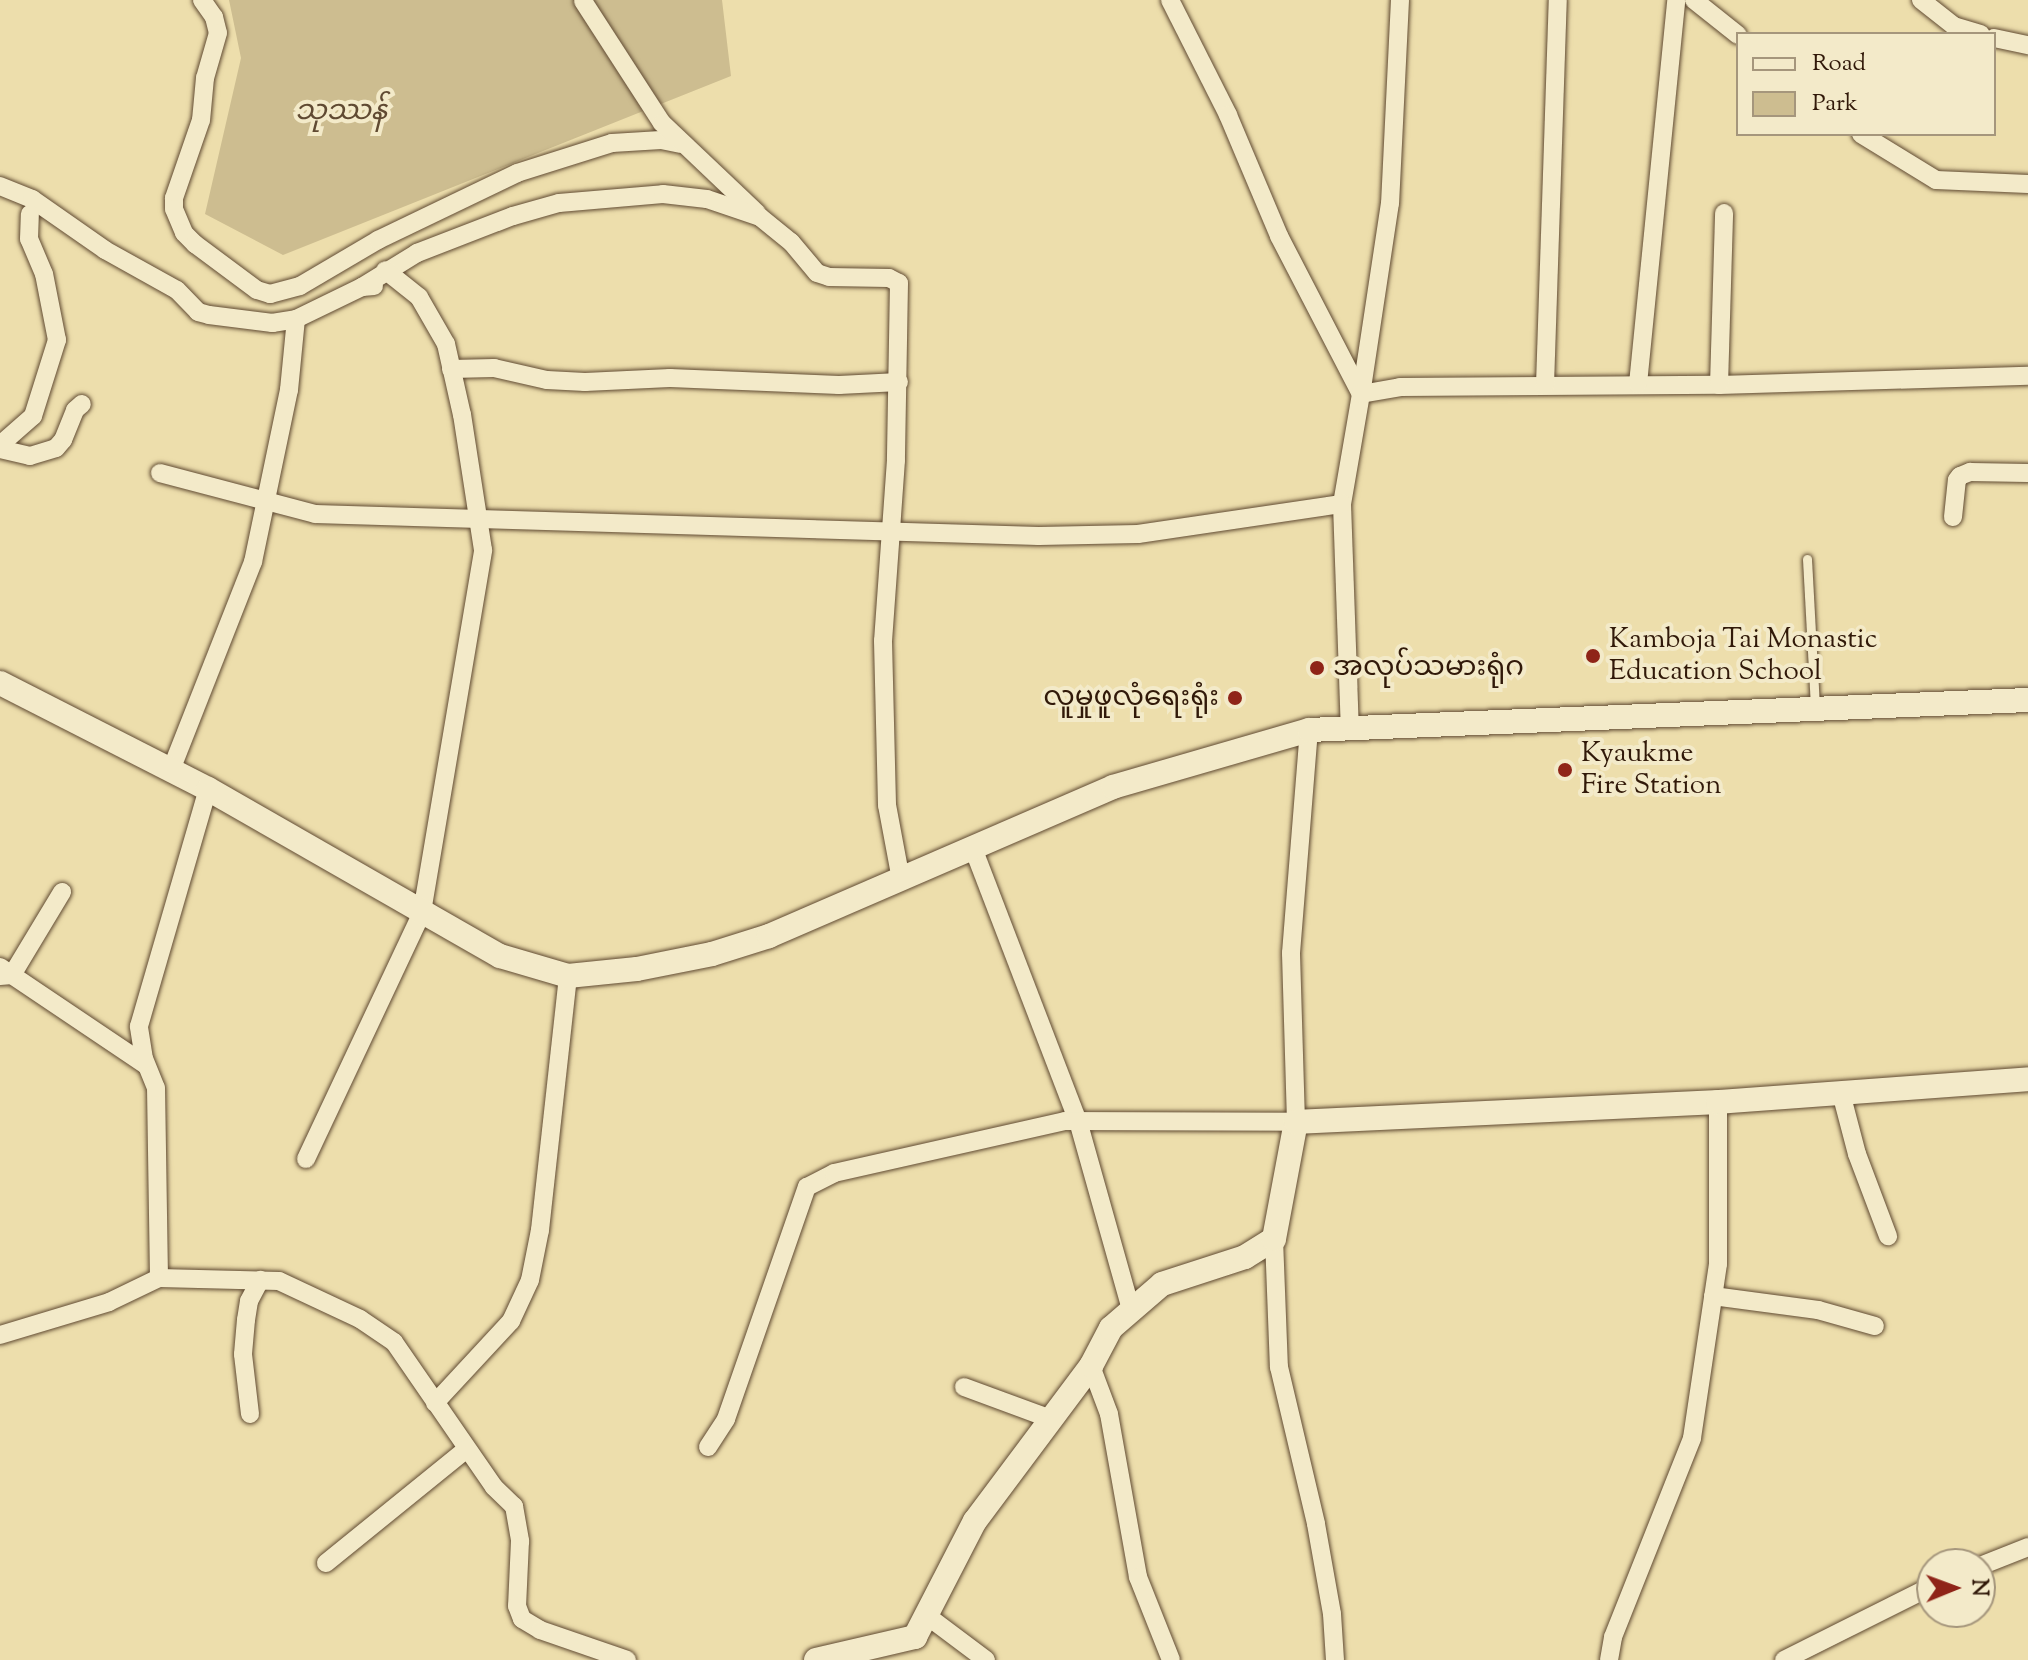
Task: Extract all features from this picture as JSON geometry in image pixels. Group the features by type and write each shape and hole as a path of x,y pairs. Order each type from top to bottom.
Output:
{"street":[{"path":"202,0 214,17 218,33 205,78 201,120 174,198 174,209 177,221 195,244 235,277 270,294 300,286 378,240 517,173 612,143 661,140 681,144"},
{"path":"1170,0 1228,115 1279,236 1361,394"},
{"path":"1350,729 1342,504 1390,203 1400,0"},
{"path":"1545,385 1558,0"},
{"path":"1638,384 1676,0"},
{"path":"1694,0 1736,33"},
{"path":"1921,0 1954,26 1974,32"},
{"path":"583,1 662,123 681,144 720,175 760,217 791,242 817,273 829,277 889,278 899,283 899,382 883,641 887,805 901,880"},
{"path":"1996,38 2028,45"},
{"path":"1864,136 1936,180 2028,184"},
{"path":"0,186 32,199 105,250 177,290 198,312 272,323 296,319 362,287 385,270 469,233 559,203 663,194 707,199 760,217"},
{"path":"1719,385 1724,213"},
{"path":"0,447 33,416 57,340 44,274 29,239 30,214"},
{"path":"306,1159 422,912 483,550 446,344 422,302 385,270"},
{"path":"362,287 393,289 422,302"},
{"path":"171,770 253,562 289,390 296,319"},
{"path":"451,369 494,368 547,380 585,382 670,378 839,385 899,382"},
{"path":"1361,394 1400,387 1719,385 2028,376"},
{"path":"0,447 30,456 56,448 63,440 75,410 82,404"},
{"path":"1953,517 1960,476 1970,472 2028,473"},
{"path":"160,473 315,514 1039,536 1138,534 1342,504"},
{"path":"0,683 208,789 371,879 500,956 568,976 637,969 712,954 769,936 1113,787 1309,730 2028,700"},
{"path":"1309,730 1291,953 1296,1122 1274,1239 1279,1367 1316,1524 1332,1614 1335,1660"},
{"path":"159,1278 156,1088 146,1065 139,1026 208,789"},
{"path":"973,848 1078,1121 1131,1310"},
{"path":"62,892 4,973 146,1065"},
{"path":"435,1403 511,1321 530,1280 540,1230 568,976"},
{"path":"708,1447 726,1419 807,1187 834,1173 1065,1121 1296,1122 1718,1102 2028,1079"},
{"path":"1841,1093 1857,1154 1888,1236"},
{"path":"1609,1660 1613,1637 1692,1438 1718,1264 1718,1102"},
{"path":"816,1660 915,1637 975,1521 1091,1366 1111,1328 1162,1284 1245,1257 1274,1239"},
{"path":"0,1335 109,1302 159,1278 279,1281 360,1319 394,1342 494,1487 514,1506 520,1541 517,1606 522,1619 540,1630 627,1660"},
{"path":"250,1414 243,1354 249,1301 260,1280"},
{"path":"1713,1296 1818,1310 1875,1326"},
{"path":"1091,1366 1109,1414 1138,1577 1171,1660"},
{"path":"964,1387 1051,1419"},
{"path":"326,1563 467,1449"},
{"path":"1996,1560 2028,1547"},
{"path":"1784,1660 1916,1594"},
{"path":"926,1615 986,1660"}],"lane":[{"path":"1807,559 1815,709"}],"green space":[{"name":"သုဿန်","path":"229,0 722,0 731,76 283,255 205,214 241,58"}],"place":[{"name":"Kamboja Tai Monastic Education School","path":"1593,656"},
{"name":"အလုပ်သမားရုံဂ","path":"1317,668"},
{"name":"လူမှုဖူလုံရေးရုံး","path":"1235,698"},
{"name":"Kyaukme Fire Station","path":"1565,770"}]}
